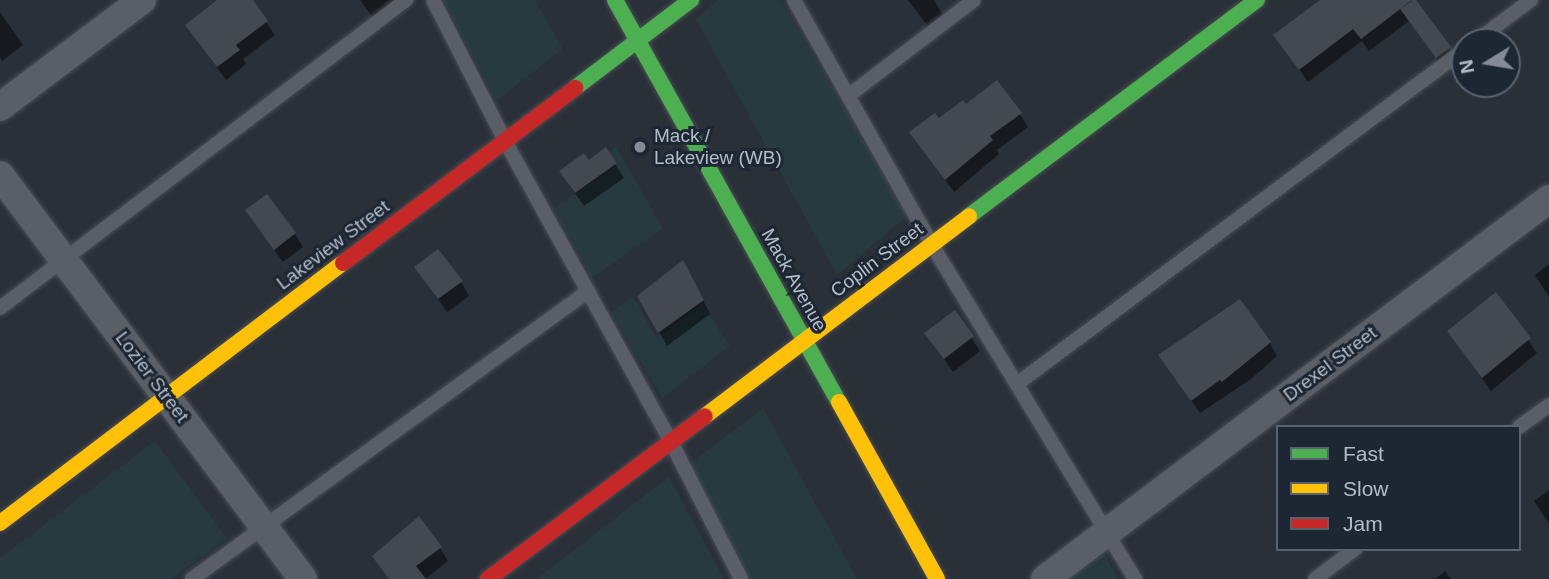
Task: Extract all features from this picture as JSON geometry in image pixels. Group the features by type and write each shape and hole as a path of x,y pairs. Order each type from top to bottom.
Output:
{"street":[{"path":"0,107 142,0"},
{"name":"Mack Avenue","path":"615,0 937,579"},
{"name":"Lakeview Street","path":"0,523 691,0"},
{"name":"Coplin Street","path":"488,579 1258,0"},
{"name":"Lozier Street","path":"0,175 303,579"},
{"name":"Drexel Street","path":"1045,579 1549,199"}],"lane":[{"path":"0,308 406,0"},
{"path":"433,0 505,141 671,442 741,579"},
{"path":"794,0 932,245 1135,579"},
{"path":"848,96 974,0"},
{"path":"1494,28 1531,0"},
{"path":"1017,384 1451,59"},
{"path":"192,579 588,291"},
{"path":"1521,426 1549,405"},
{"path":"1315,579 1352,551"}],"green space":[{"path":"443,0 535,0 563,49 497,100"},
{"path":"718,0 781,0 907,216 837,275 696,19"},
{"path":"616,147 663,228 592,278 554,208 619,164 609,151"},
{"path":"633,297 656,338 703,305 730,346 662,398 611,312"},
{"path":"763,408 857,579 750,579 689,464"},
{"path":"155,441 227,538 171,579 0,579 0,558"},
{"path":"669,477 724,579 536,579"},
{"path":"1103,552 1118,579 1069,579"}],"building":[{"path":"217,0 253,0 268,21 236,45 240,50 217,67 185,25"},
{"path":"1320,0 1412,0 1361,39 1353,29 1299,70 1273,35"},
{"path":"1416,0 1451,47 1436,58 1400,9"},
{"path":"997,80 1022,113 990,136 993,140 945,180 909,132 935,113 939,118 963,100 966,104"},
{"path":"606,147 617,163 575,193 559,171 584,153 589,160"},
{"path":"267,194 296,233 274,250 245,210"},
{"path":"438,249 463,281 438,299 414,267"},
{"path":"683,260 704,300 658,333 637,296"},
{"path":"1496,292 1531,338 1482,378 1447,331"},
{"path":"1240,299 1271,342 1222,382 1220,380 1191,401 1158,355"},
{"path":"955,310 974,336 944,359 924,333"},
{"path":"419,516 442,547 416,566 426,579 389,579 372,556"}],"traffic: fast":[{"path":"615,0 839,402"},
{"path":"575,88 691,0"},
{"path":"969,216 1257,0"}],"traffic: slow":[{"path":"705,416 969,216"},
{"path":"0,523 343,263"},
{"path":"839,402 937,579"}],"traffic: jam":[{"path":"343,263 575,88"},
{"path":"488,579 705,416"}],"place":[{"name":"Mack / Lakeview (WB)","path":"640,147"}]}
